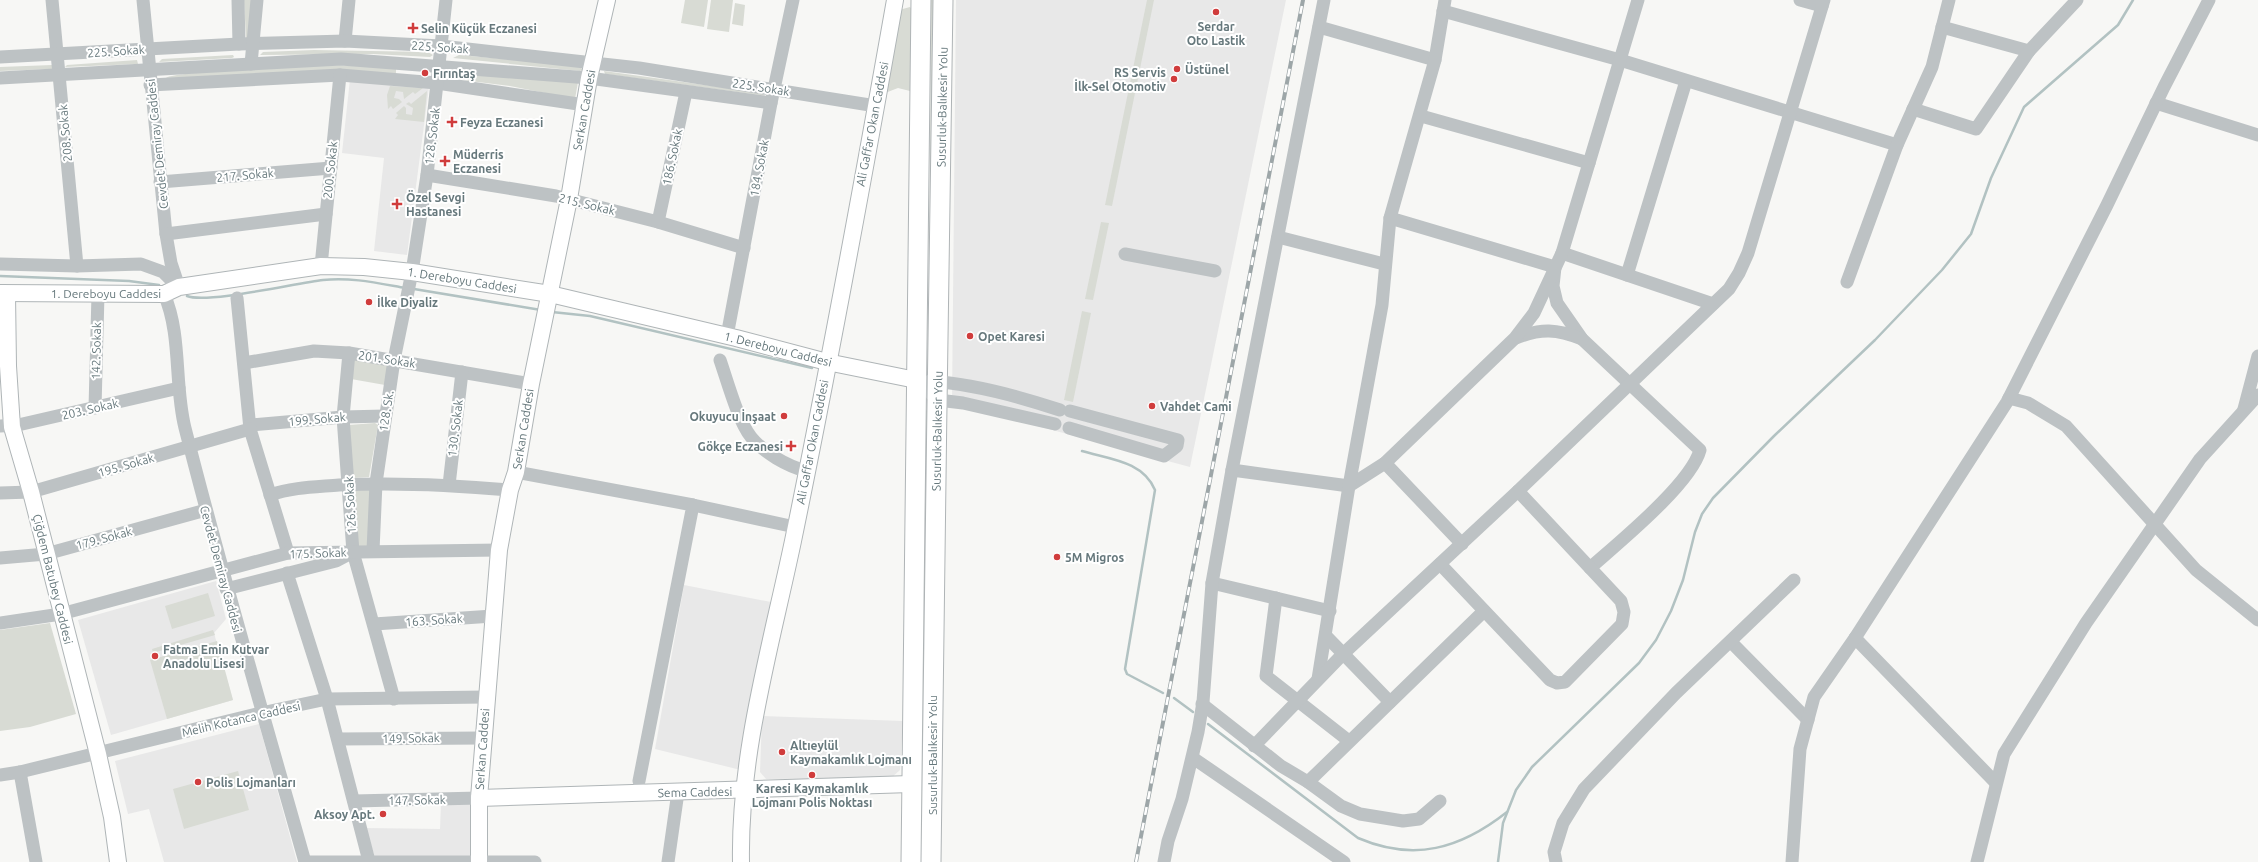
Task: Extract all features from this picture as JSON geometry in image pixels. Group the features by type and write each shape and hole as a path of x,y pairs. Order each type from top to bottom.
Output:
{"highway":[{"name":"Susurluk-Balıkesir Yolu","path":"911,862 921,0"},
{"name":"Susurluk-Balıkesir Yolu","path":"931,862 932,637 938,391 943,0"}],"main road":[{"name":"Serkan Caddesi","path":"479,862 479,798 483,738 500,550 510,490 516,472 530,384 569,199 589,78 607,0"},
{"name":"Ali Gaffar Okan Caddesi","path":"741,862 741,830 745,791 759,696 806,471 895,0"},
{"name":"1. Dereboyu Caddesi","path":"4,294 164,294 179,287 321,266 364,267 410,284 550,294 727,336 827,362 916,380"},
{"name":"Çiğdem Batubey Caddesi","path":"4,294 6,426 31,492 98,754 112,818 118,862"},
{"name":"Sema Caddesi","path":"479,798 745,791 911,784"}],"street":[{"name":"208. Sokak","path":"52,0 77,266"},
{"name":"Cevdet Demiray Caddesi","path":"143,0 150,85 166,234 170,264 179,287"},
{"path":"238,0 239,44"},
{"path":"251,64 257,0"},
{"path":"345,41 349,0"},
{"name":"128. Sokak","path":"410,284 427,175 446,0"},
{"name":"184. Sokak","path":"727,336 771,102 793,0"},
{"path":"1164,862 1168,841 1182,799 1192,758 1202,704 1212,583 1232,470 1324,0"},
{"path":"1232,470 1349,486 1369,476 1385,463 1516,338 1534,313 1562,253 1638,0"},
{"path":"1254,746 1343,654 1462,544 1729,289 1739,273 1748,253 1823,3 1800,0"},
{"path":"1847,282 1897,145 1932,67 1949,0"},
{"path":"1913,108 1976,129 2029,51 2077,0"},
{"path":"1792,862 1800,749 1814,697 1854,638 2009,398 2209,0"},
{"path":"1318,679 1349,486 1382,305 1384,264 1390,218 1435,60 1444,6 1897,145"},
{"path":"1319,27 1435,60"},
{"path":"1942,27 2029,51"},
{"name":"225. Sokak","path":"0,57 57,55 147,48 345,41 441,46 593,62 876,106"},
{"name":"225. Sokak","path":"0,78 149,72 334,59 439,65 589,78 771,102"},
{"path":"150,85 340,74 437,83 585,105"},
{"name":"200. Sokak","path":"321,266 340,74"},
{"path":"1627,275 1686,80"},
{"name":"186. Sokak","path":"658,222 686,92"},
{"path":"2156,103 2258,135"},
{"path":"1420,116 1589,163"},
{"name":"217. Sokak","path":"160,182 331,168"},
{"name":"215. Sokak","path":"427,175 569,199 658,222 744,248"},
{"path":"166,234 326,214"},
{"path":"1390,218 1556,267"},
{"path":"1278,238 1384,264"},
{"path":"1562,253 1713,304"},
{"path":"1125,254 1215,271"},
{"path":"0,264 77,266 141,264 163,272 179,287"},
{"path":"1556,267 1553,286 1558,303 1582,339 1700,450 1698,458 1673,492 1590,568"},
{"name":"128. Sk.","path":"373,551 376,483 385,416 394,360 410,284"},
{"name":"142. Sokak","path":"95,408 98,294"},
{"name":"Cevdet Demiray Caddesi","path":"164,294 171,311 181,414 226,589 305,862"},
{"path":"237,298 250,427 288,553"},
{"path":"1516,338 1533,331 1549,330 1565,332 1582,339"},
{"name":"201. Sokak","path":"244,363 314,351 349,353 530,384"},
{"name":"126. Sokak","path":"349,353 343,417 349,485 352,552 374,624 394,699"},
{"path":"2244,410 2258,356"},
{"path":"720,360 744,425 751,437 767,452 794,468 806,471"},
{"name":"130. Sokak","path":"449,485 462,372"},
{"path":"916,380 938,391 963,403 1055,424 1060,429 1069,428 1164,456 1177,446 1178,440 1065,411 992,390 938,391 916,380"},
{"name":"203. Sokak","path":"6,426 95,408 179,388"},
{"path":"1977,862 2004,754 2086,623 2155,527 2200,459 2258,394"},
{"path":"2009,398 2028,403 2066,426 2155,527 2196,570 2258,620"},
{"path":"1055,424 1054,418 1065,411"},
{"path":"1065,411 1074,420 1069,428"},
{"name":"199. Sokak","path":"250,427 343,417 385,416"},
{"name":"195. Sokak","path":"0,493 31,492 190,447 250,427"},
{"path":"1385,463 1462,544"},
{"path":"516,472 693,505 795,527"},
{"path":"270,495 286,489 376,483 449,485 510,490"},
{"path":"1440,564 1550,680 1557,683 1565,682 1622,624 1624,612 1621,601 1518,491"},
{"path":"639,781 693,505"},
{"name":"179. Sokak","path":"0,558 46,554 206,510"},
{"name":"175. Sokak","path":"0,623 61,614 222,572 288,553 500,550"},
{"path":"226,589 336,561 352,552"},
{"path":"287,573 327,699 369,861"},
{"path":"1556,862 1554,852 1564,823 1584,789 1676,693 1731,642 1794,580"},
{"path":"1212,583 1330,610"},
{"path":"1276,598 1266,676 1349,742"},
{"path":"1308,782 1484,611"},
{"name":"163. Sokak","path":"374,624 493,616"},
{"path":"1326,636 1390,702"},
{"path":"1854,638 1996,783"},
{"path":"1731,642 1808,720"},
{"name":"Melih Kotanca Caddesi","path":"0,775 20,772 98,754 261,713 327,699 486,697"},
{"path":"1202,704 1281,766 1308,782 1341,806 1360,814 1403,821 1419,819 1440,801"},
{"name":"149. Sokak","path":"338,739 483,738"},
{"path":"1192,758 1344,862"},
{"path":"20,772 36,862"},
{"path":"668,862 678,792"},
{"name":"147. Sokak","path":"354,801 479,798"},
{"path":"305,862 535,862"}],"shaded area":[{"path":"244,0 252,0 249,38 246,38"},
{"path":"685,0 708,0 704,27 681,23"},
{"path":"711,0 733,0 729,32 707,29"},
{"path":"931,0 934,0 929,367"},
{"path":"956,0 1286,0 1190,467 952,403"},
{"path":"1147,0 1154,0 1112,206 1105,205"},
{"path":"735,3 745,5 743,26 732,24"},
{"path":"910,7 912,10 910,91 898,88 885,93 899,10"},
{"path":"314,50 428,52 433,55 430,57 373,54 260,55 263,52"},
{"path":"233,55 234,57 232,58 159,62 162,59"},
{"path":"459,55 581,66 582,70 453,58"},
{"path":"137,60 138,64 65,67 67,65"},
{"path":"52,65 52,69 0,71 0,67"},
{"path":"330,65 396,67 396,73 166,78 174,75 215,71"},
{"path":"604,71 763,93 765,96 605,74"},
{"path":"452,73 578,82 575,99 510,86 454,79"},
{"name":"Özel Sevgi Hastanesi","path":"350,79 429,87 407,255 374,251 384,158 342,153"},
{"path":"390,86 423,88 415,94 413,92 404,99 403,92 396,91 394,98 399,99 402,102 393,109 391,106 388,109 387,95"},
{"path":"427,91 424,122 395,119 398,115 396,113 404,106 406,108 406,114 412,115 413,108 406,104 409,102 411,104"},
{"path":"1101,222 1109,223 1093,300 1085,299"},
{"path":"1082,311 1091,313 1073,402 1064,400"},
{"path":"354,358 389,363 385,385 351,379"},
{"path":"930,407 924,862 919,862 926,411"},
{"path":"375,423 378,425 369,477 353,478 349,425"},
{"path":"372,488 370,546 356,546 352,489"},
{"name":"Fatma Emin Kutvar Anadolu Lisesi","path":"216,581 226,619 214,633 233,700 111,735 78,620"},
{"path":"684,585 771,602 741,770 655,749"},
{"path":"208,593 215,616 172,629 165,606"},
{"path":"50,623 76,714 30,727 0,731 0,630"},
{"path":"213,630 215,635 153,653 152,649"},
{"path":"217,641 233,700 167,719 150,660"},
{"path":"762,716 903,721 900,770 891,778 766,779 760,772"},
{"name":"Polis Lojmanları","path":"259,724 297,862 164,862 149,809 128,814 115,761"},
{"path":"238,771 249,810 184,829 173,789"},
{"path":"441,803 474,803 474,858 375,857 365,828 440,829"}],"waterway":[{"path":"1498,862 1503,823 1516,790 1532,767 1639,663 1656,640 1671,611 1683,580 1695,532 1702,514 1713,498 1774,436 1875,340 1942,270 1971,234 1991,178 2024,107 2118,25 2133,0"},
{"path":"0,276 129,281 159,285"},
{"path":"187,296 197,298 232,295 333,279 364,281 405,288"},
{"path":"414,289 541,310"},
{"path":"552,312 590,316 812,368"},
{"path":"1082,451 1114,459 1134,467 1150,480 1155,490 1125,669 1127,674 1163,693"},
{"path":"1174,698 1193,712"},
{"path":"1208,724 1358,838 1379,845 1398,849 1417,850 1436,848 1454,843 1472,835 1507,812"}],"railway":[{"path":"1136,862 1303,0"}],"place":[{"name":"Serdar Oto Lastik","path":"1216,12"},
{"name":"Selin Küçük Eczanesi","path":"413,28"},
{"name":"Üstünel","path":"1177,69"},
{"name":"Fırıntaş","path":"425,73"},
{"name":"RS Servis İlk-Sel Otomotiv","path":"1174,79"},
{"name":"Feyza Eczanesi","path":"452,122"},
{"name":"Müderris Eczanesi","path":"445,161"},
{"name":"Özel Sevgi Hastanesi","path":"397,204"},
{"name":"İlke Diyaliz","path":"369,302"},
{"name":"Opet Karesi","path":"970,336"},
{"name":"Vahdet Cami","path":"1152,406"},
{"name":"Okuyucu İnşaat","path":"784,416"},
{"name":"Gökçe Eczanesi","path":"791,446"},
{"name":"5M Migros","path":"1057,557"},
{"name":"Fatma Emin Kutvar Anadolu Lisesi","path":"155,656"},
{"name":"Altıeylül Kaymakamlık Lojmanı","path":"782,752"},
{"name":"Karesi Kaymakamlık Lojmanı Polis Noktası","path":"812,775"},
{"name":"Polis Lojmanları","path":"198,782"},
{"name":"Aksoy Apt.","path":"383,814"}]}
